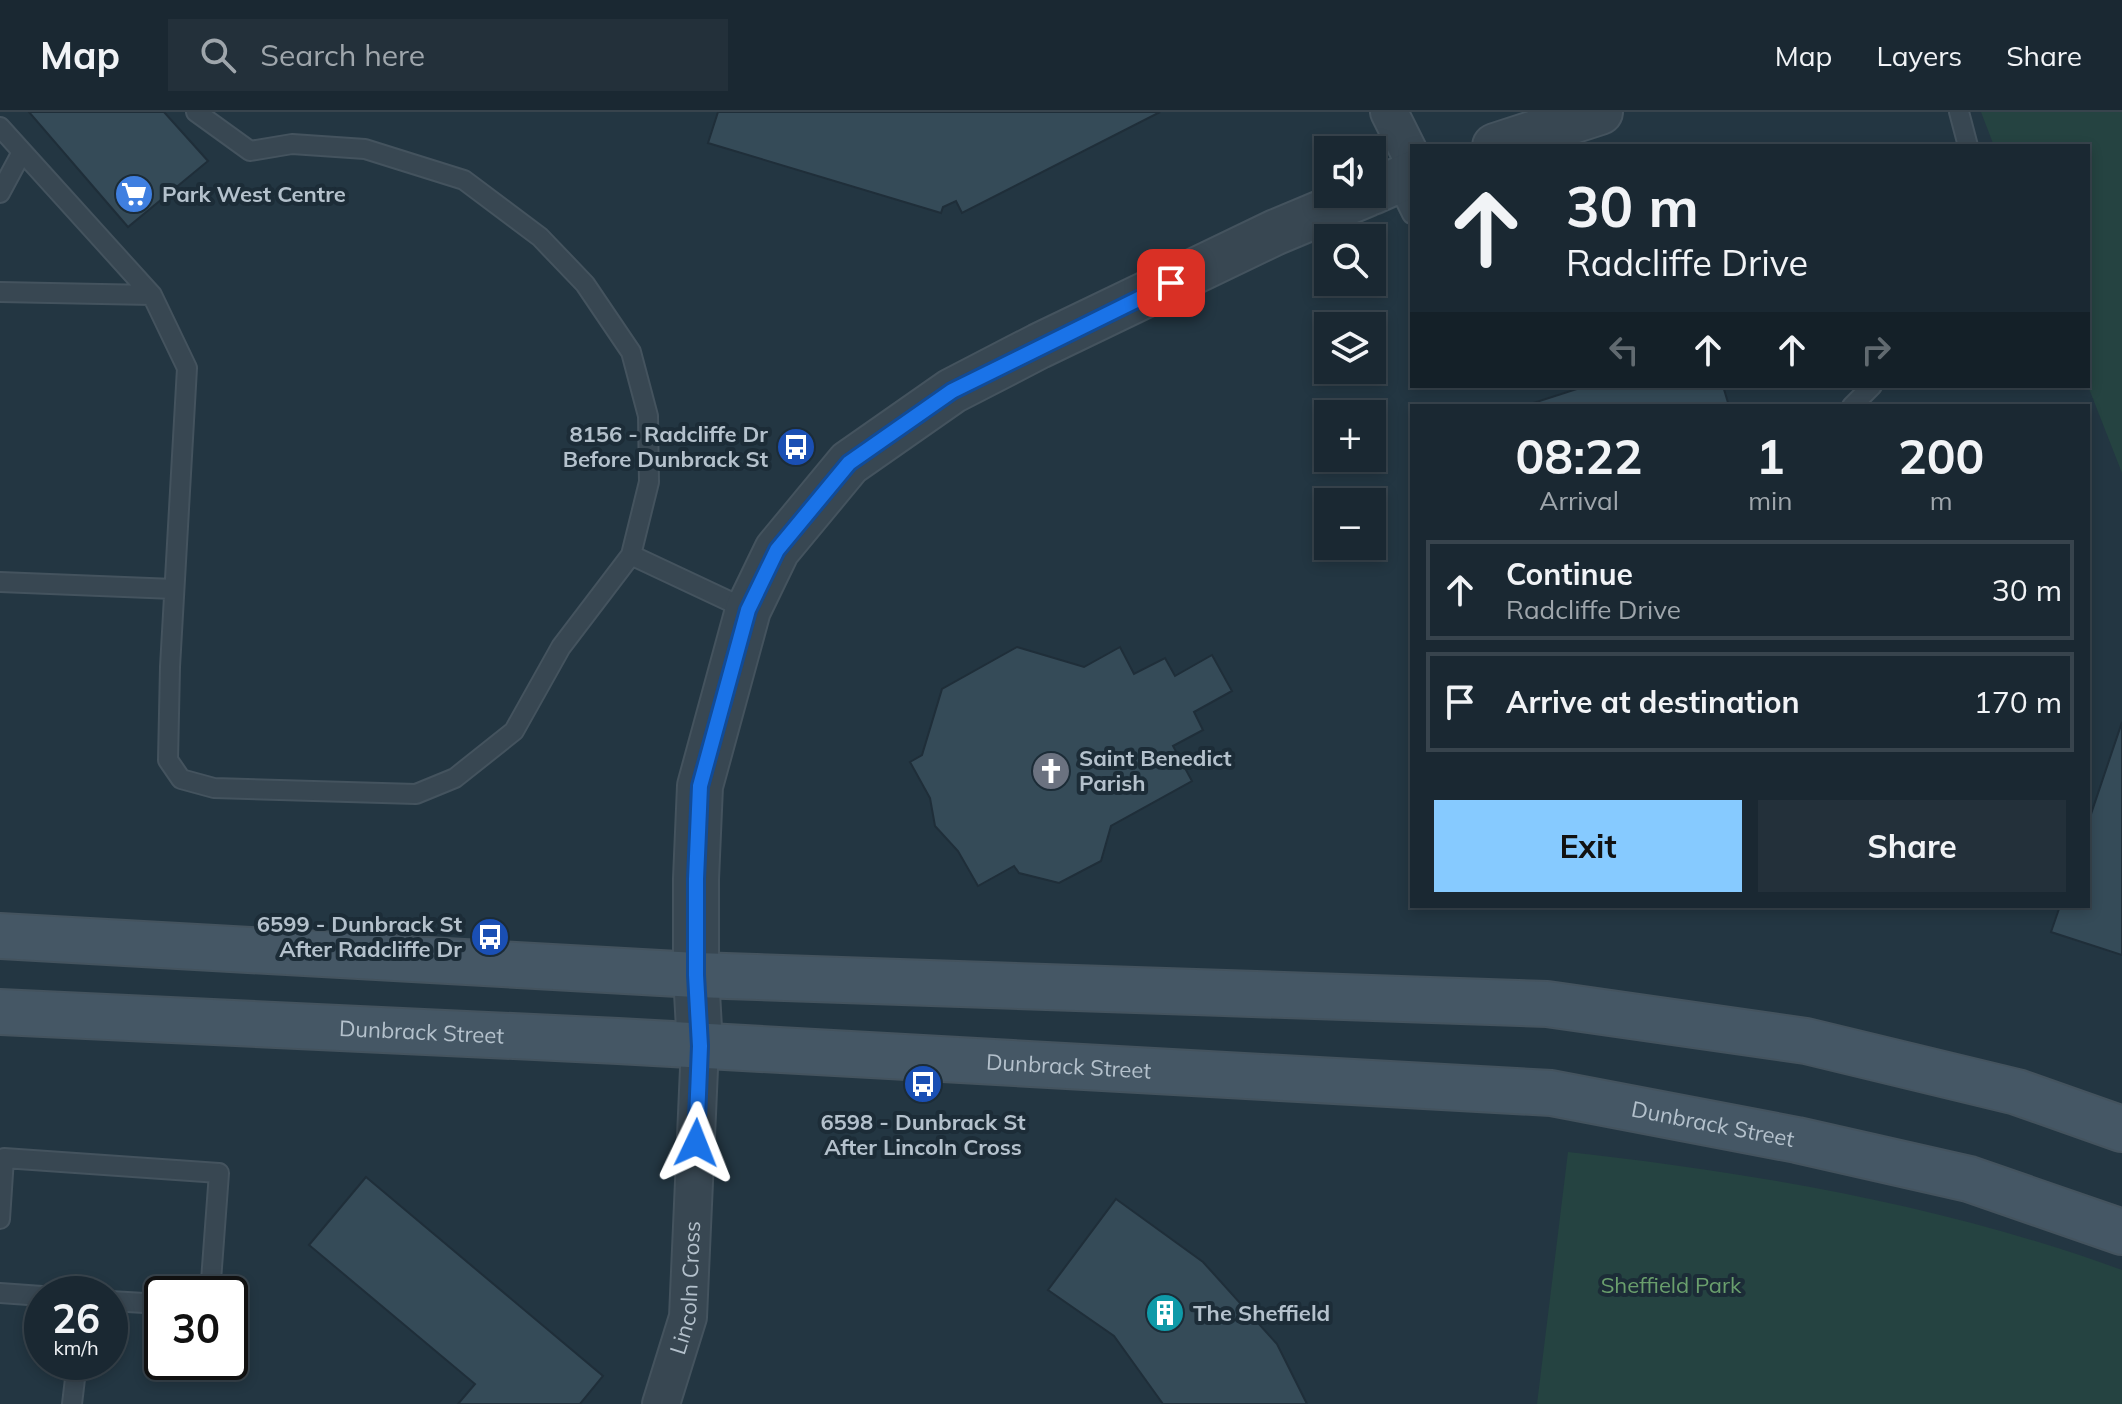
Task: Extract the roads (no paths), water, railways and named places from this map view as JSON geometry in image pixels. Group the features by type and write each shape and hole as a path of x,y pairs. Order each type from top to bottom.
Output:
{"main road":[{"path":"0,936 696,975 1547,1004 1806,1041 2017,1092 2122,1129"},
{"name":"Dunbrack Street","path":"0,1012 700,1046 1551,1093 1797,1140 1969,1179 2122,1232"}],"street":[{"path":"1389,112 1395,186"},
{"path":"1502,144 1600,112"},
{"name":"Lincoln Cross","path":"661,1404 688,1317 700,1046 696,879 700,786 748,610 777,550 849,463 952,391 1276,232 1395,186"}],"lane":[{"path":"0,127 152,295 187,368 168,760 181,779 214,788 416,794 455,778 514,731 561,647 631,555 649,482 648,416 631,352 585,284 540,237 464,180 365,149 292,144 250,151 196,112"},
{"path":"1959,112 1967,144"},
{"path":"0,193 22,152"},
{"path":"0,292 152,295"},
{"path":"1854,404 1870,388"},
{"path":"631,555 748,610"},
{"path":"0,582 174,589"},
{"path":"0,1219 4,1158 219,1173 211,1276"},
{"path":"0,1293 24,1295"},
{"path":"72,1404 75,1380"}],"place":[{"name":"Park West Centre","path":"134,194"},
{"name":"8156 - Radcliffe Dr Before Dunbrack St","path":"796,447"},
{"name":"Saint Benedict Parish","path":"1051,771"},
{"name":"6599 - Dunbrack St After Radcliffe Dr","path":"490,937"},
{"name":"6598 - Dunbrack St After Lincoln Cross","path":"923,1084"},
{"name":"The Sheffield","path":"1165,1313"}],"park label":[{"name":"Sheffield Park","path":"1671,1285"}]}
